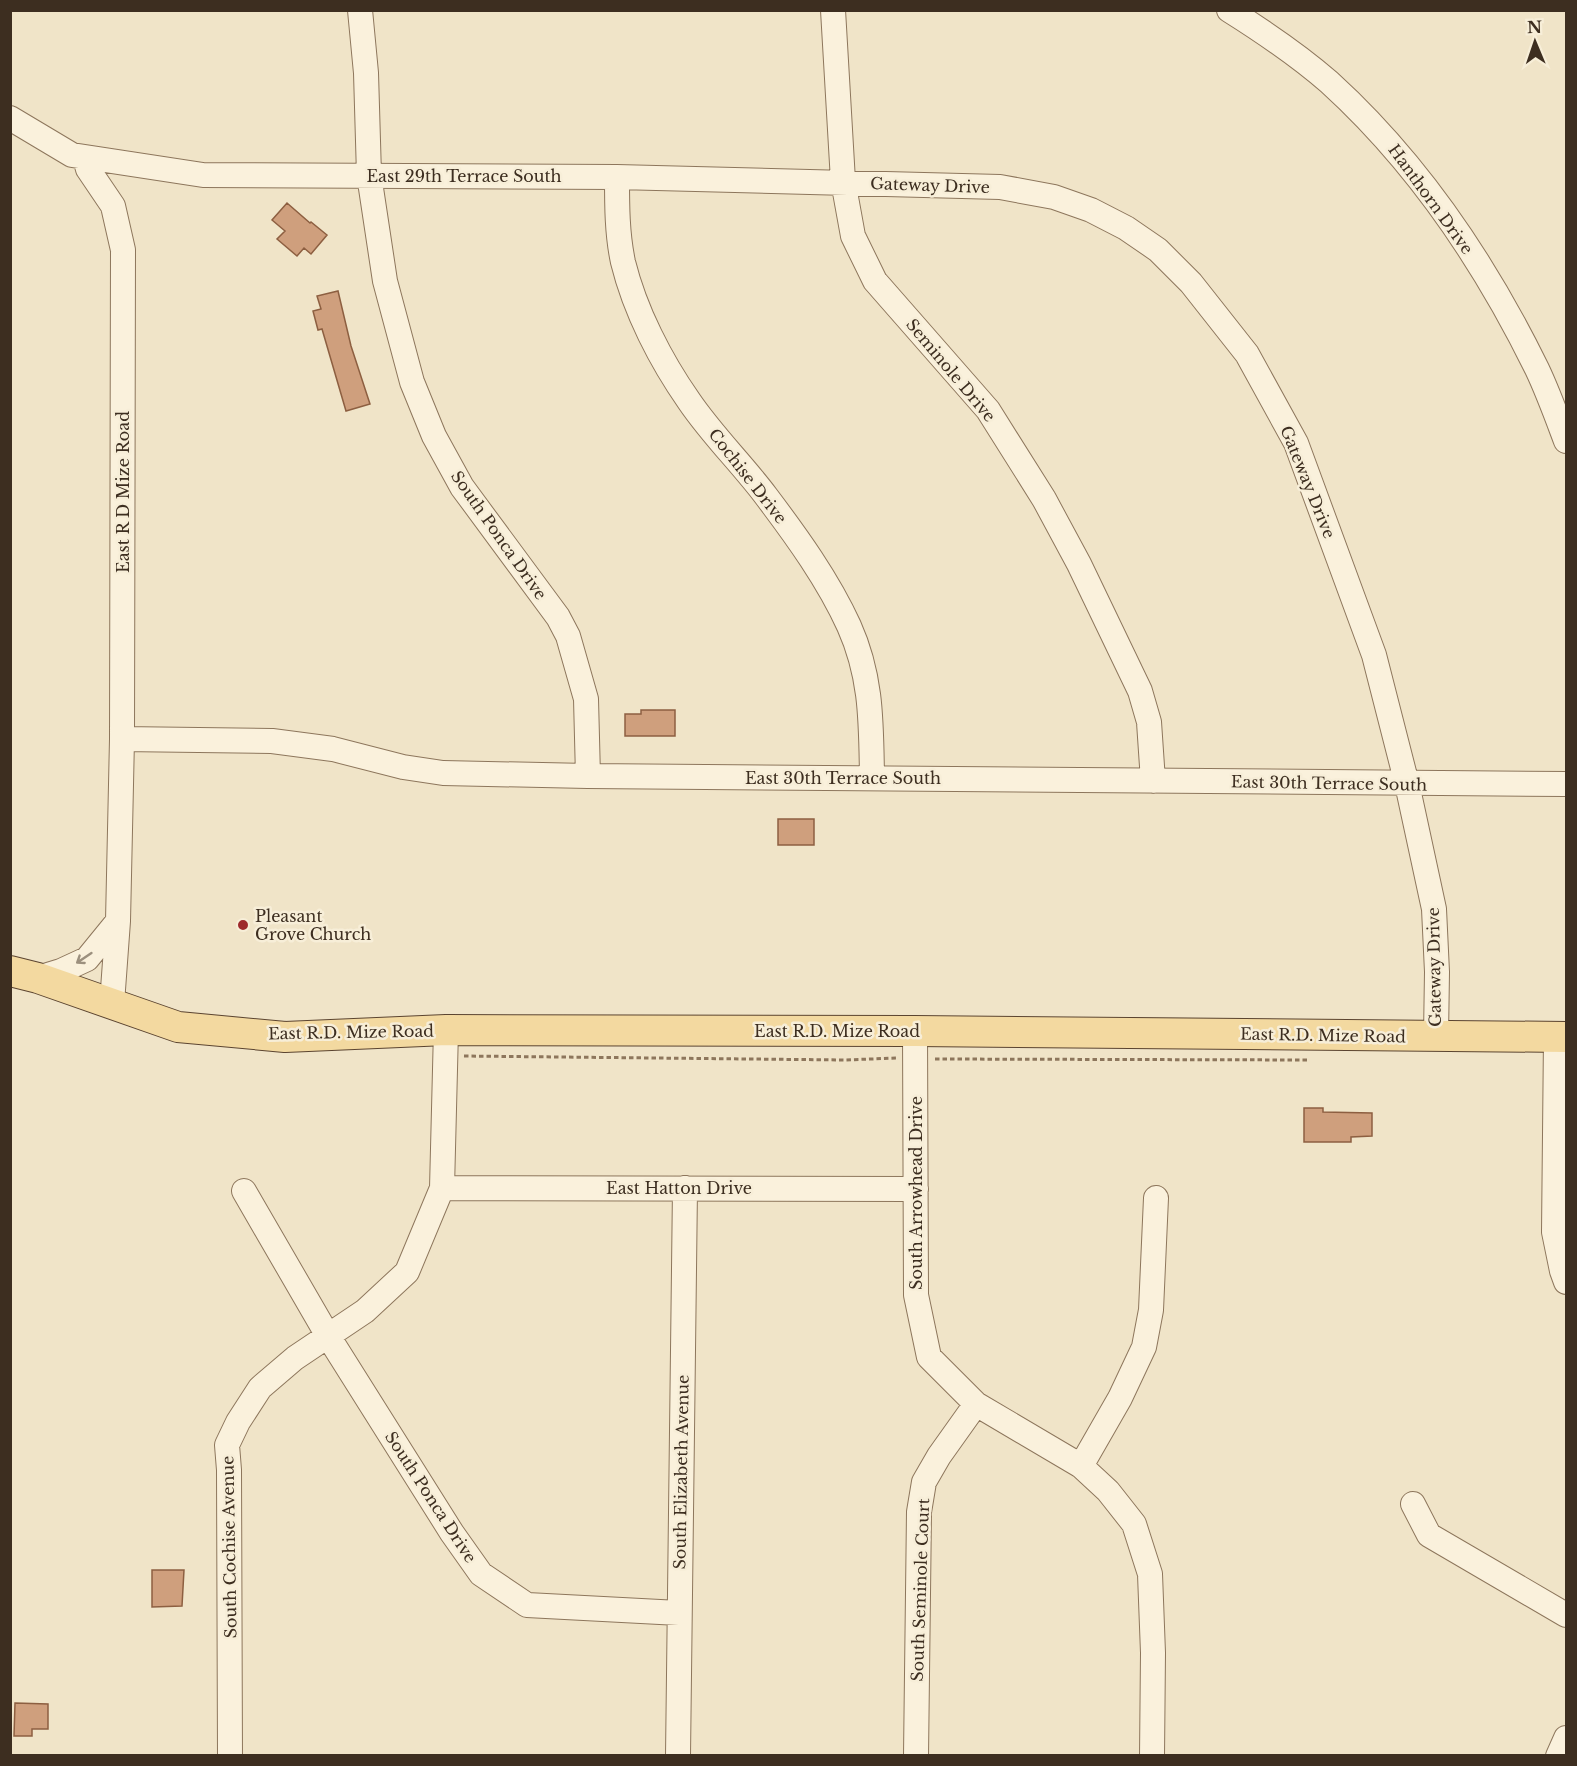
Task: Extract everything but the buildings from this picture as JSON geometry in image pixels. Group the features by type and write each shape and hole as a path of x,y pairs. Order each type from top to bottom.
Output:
{"main road":[{"name":"East R.D. Mize Road","path":"24,974 178,1027 285,1036 446,1030 915,1031 1561,1037"}],"street":[{"name":"South Ponca Drive","path":"360,10 366,73 369,175 385,281 412,382 434,436 462,487 558,617 567,636 586,699 588,776"},
{"name":"Seminole Drive","path":"833,10 843,182 853,236 875,281 988,410 1044,499 1079,564 1140,691 1149,722 1153,781"},
{"name":"Hanthorn Drive","path":"1229,10 1272,37 1328,81 1379,130 1431,193 1495,289 1538,371 1566,441"},
{"path":"10,118 72,155 85,158"},
{"name":"East 29th Terrace South","path":"85,158 203,175 617,177 843,182"},
{"name":"East R D Mize Road","path":"85,158 88,169 113,206 123,250 122,739 118,921 112,1004"},
{"name":"Cochise Drive","path":"617,177 616,215 623,262 635,299 657,349 689,402 767,497 826,582 849,628 861,662 870,701 872,777"},
{"name":"Gateway Drive","path":"843,182 1000,187 1054,197 1091,210 1126,228 1158,250 1191,283 1247,354 1296,442 1374,655 1407,784 1434,909 1437,972 1436,1036"},
{"name":"East 30th Terrace South","path":"122,739 272,741 333,749 403,767 443,772 588,776 1566,784"},
{"path":"24,974 62,971 87,959 118,921"},
{"name":"South Cochise Avenue","path":"230,1755 227,1445 238,1422 260,1388 295,1358 365,1311 407,1272 442,1188 446,1030"},
{"name":"South Arrowhead Drive","path":"915,1031 916,1295 928,1357 976,1404 1081,1466 1108,1491 1134,1524 1150,1574 1153,1653 1152,1755"},
{"path":"1561,1037 1560,1193 1554,1232 1566,1282"},
{"name":"East Hatton Drive","path":"442,1188 916,1189"},
{"name":"South Elizabeth Avenue","path":"678,1755 685,1188"},
{"name":"South Ponca Drive","path":"244,1191 328,1336 452,1533 481,1574 527,1605 680,1613"},
{"path":"1081,1466 1120,1398 1144,1347 1151,1310 1156,1198"},
{"name":"South Seminole Court","path":"916,1755 919,1512 924,1482 939,1456 976,1404"},
{"path":"1413,1504 1429,1535 1566,1615"},
{"path":"1558,1755 1566,1738"}],"place":[{"name":"Pleasant Grove Church","path":"243,925"}]}
